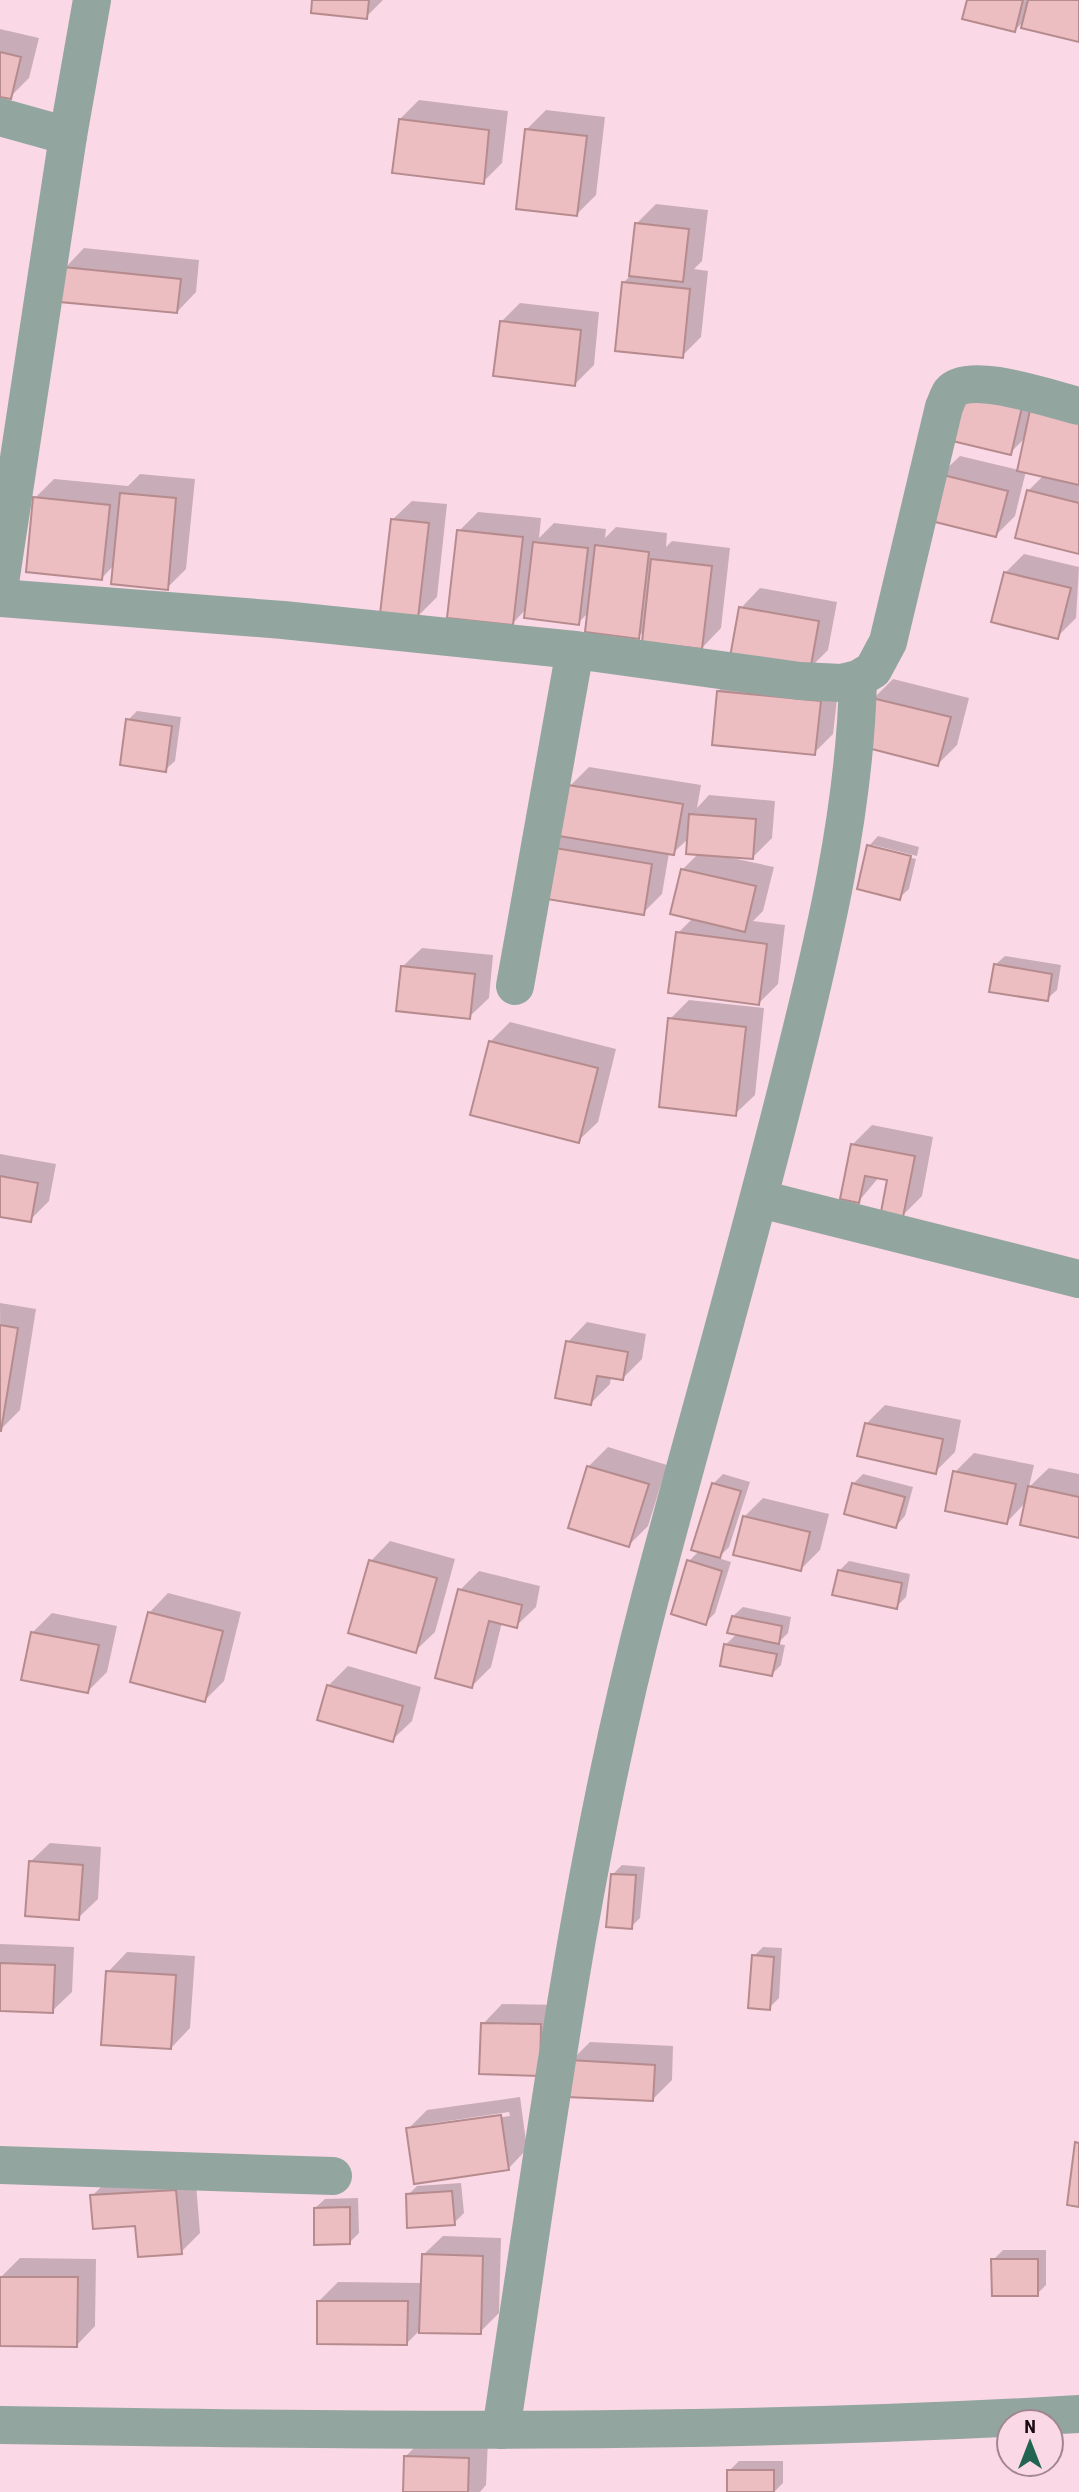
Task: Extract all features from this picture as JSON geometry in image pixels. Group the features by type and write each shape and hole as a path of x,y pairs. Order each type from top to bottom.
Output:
{"street":[{"path":"0,583 68,136 92,0"},
{"path":"0,117 68,136"},
{"path":"0,598 282,620 575,650 800,681 842,683 858,679 873,670 888,642 944,407 951,391 964,384 982,383 1079,406"},
{"path":"515,986 575,650"},
{"path":"501,2430 568,1992 602,1810 649,1602 760,1199 809,1000 841,845 857,738 858,679"},
{"path":"760,1199 1079,1279"},
{"path":"0,2165 333,2176"},
{"path":"0,2425 501,2430 889,2425 1079,2414"}],"building":[{"path":"312,0 369,0 367,19 311,13"},
{"path":"967,0 1023,0 1015,32 962,19"},
{"path":"1028,0 1079,0 1079,42 1021,28"},
{"path":"0,52 21,57 11,99 0,97"},
{"path":"399,119 489,130 484,184 392,173"},
{"path":"525,129 587,136 577,216 516,209"},
{"path":"635,223 689,229 683,282 629,276"},
{"path":"63,267 181,279 177,313 60,302"},
{"path":"622,282 690,289 683,358 615,351"},
{"path":"500,321 581,330 575,386 493,376"},
{"path":"959,392 1022,407 1011,455 948,440"},
{"path":"1030,410 1079,422 1079,485 1017,471"},
{"path":"939,474 1008,491 996,537 927,520"},
{"path":"1027,490 1079,503 1079,554 1015,538"},
{"path":"120,493 176,498 168,590 111,584"},
{"path":"33,497 110,505 102,580 26,572"},
{"path":"391,519 429,523 418,618 380,614"},
{"path":"457,530 523,537 513,625 447,618"},
{"path":"533,542 588,548 579,625 524,618"},
{"path":"595,545 649,552 639,639 585,632"},
{"path":"651,559 712,566 702,649 642,642"},
{"path":"1004,572 1071,588 1058,639 991,622"},
{"path":"739,607 819,621 810,671 730,657"},
{"path":"717,691 821,701 815,755 712,745"},
{"path":"872,698 951,717 938,766 860,746"},
{"path":"126,719 172,726 166,772 120,765"},
{"path":"568,785 683,804 674,855 559,836"},
{"path":"689,814 756,819 753,859 686,854"},
{"path":"867,845 911,856 900,900 857,889"},
{"path":"549,847 652,864 644,915 541,898"},
{"path":"681,869 756,886 745,932 670,914"},
{"path":"676,932 767,944 759,1005 668,993"},
{"path":"994,964 1052,974 1048,1001 989,992"},
{"path":"401,966 475,974 470,1019 396,1011"},
{"path":"668,1018 746,1027 736,1116 659,1107"},
{"path":"489,1041 598,1068 579,1143 470,1115"},
{"path":"851,1144 915,1156 903,1217 881,1212 887,1180 865,1176 859,1203 840,1199"},
{"path":"0,1176 38,1183 31,1222 0,1217"},
{"path":"0,1325 18,1328 1,1431 0,1431"},
{"path":"566,1341 628,1352 623,1380 597,1376 591,1405 555,1398"},
{"path":"865,1423 943,1439 936,1474 857,1456"},
{"path":"587,1466 649,1484 629,1547 568,1528"},
{"path":"953,1471 1016,1484 1007,1524 945,1511"},
{"path":"712,1483 741,1491 720,1558 691,1550"},
{"path":"852,1483 905,1497 896,1528 844,1514"},
{"path":"1028,1486 1079,1497 1079,1538 1020,1525"},
{"path":"743,1516 810,1532 801,1571 733,1555"},
{"path":"369,1560 437,1578 416,1653 348,1633"},
{"path":"687,1560 722,1571 706,1625 671,1614"},
{"path":"838,1570 902,1583 897,1609 832,1595"},
{"path":"458,1589 522,1605 517,1628 489,1621 472,1688 435,1678"},
{"path":"148,1612 223,1631 205,1702 130,1682"},
{"path":"732,1616 782,1626 779,1644 727,1633"},
{"path":"31,1632 99,1645 88,1693 21,1680"},
{"path":"724,1644 777,1654 772,1676 720,1666"},
{"path":"327,1685 403,1706 393,1742 317,1720"},
{"path":"29,1861 83,1865 79,1920 25,1916"},
{"path":"611,1874 636,1875 632,1929 606,1927"},
{"path":"752,1955 774,1957 770,2010 748,2008"},
{"path":"0,1963 55,1965 53,2013 0,2011"},
{"path":"106,1971 176,1975 171,2049 101,2045"},
{"path":"481,2023 541,2024 540,2076 479,2074"},
{"path":"569,2060 655,2065 653,2101 567,2097"},
{"path":"501,2115 509,2170 414,2184 406,2128"},
{"path":"1075,2142 1079,2143 1079,2207 1067,2205"},
{"path":"176,2190 182,2254 138,2257 135,2226 93,2229 90,2195"},
{"path":"452,2191 455,2225 407,2228 406,2194"},
{"path":"350,2207 350,2244 314,2245 314,2208"},
{"path":"422,2254 483,2256 481,2334 419,2333"},
{"path":"991,2259 1038,2259 1038,2296 992,2296"},
{"path":"0,2277 78,2277 77,2347 0,2346"},
{"path":"317,2301 408,2301 407,2345 317,2344"},
{"path":"404,2456 469,2458 468,2492 403,2492"},
{"path":"727,2470 774,2470 774,2492 727,2492"}]}
